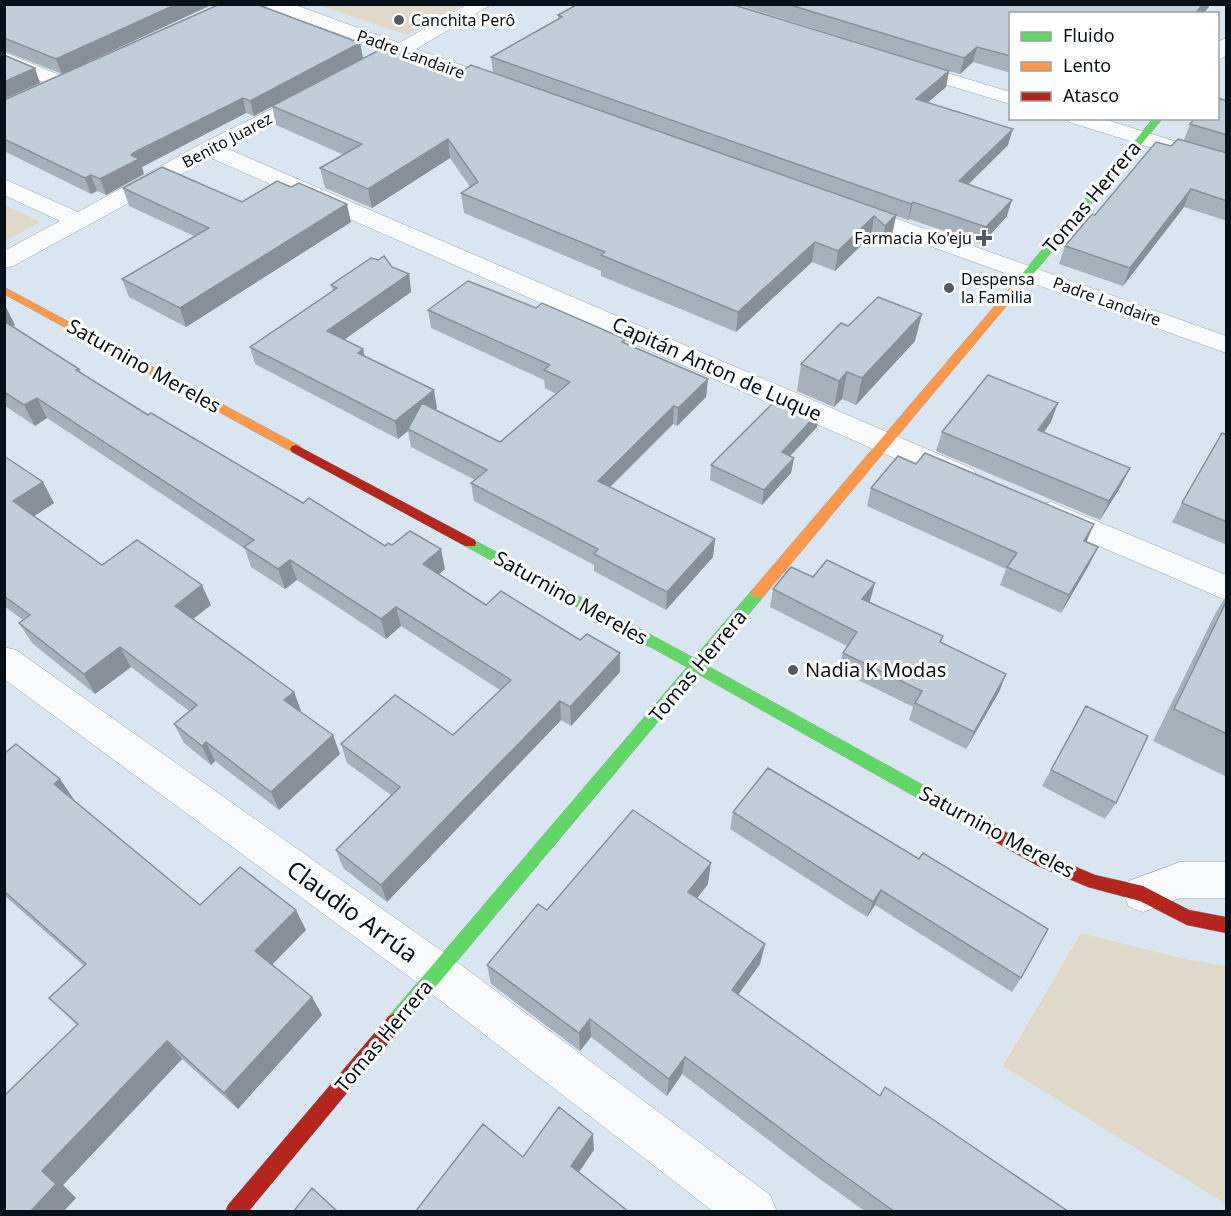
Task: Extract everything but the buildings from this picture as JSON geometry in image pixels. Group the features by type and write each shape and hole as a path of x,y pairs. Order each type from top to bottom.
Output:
{"street":[{"name":"Padre Landaire","path":"274,4 523,94"},
{"path":"368,66 483,4"},
{"path":"4,58 62,82"},
{"path":"886,60 1009,97"},
{"path":"43,92 83,73"},
{"name":"Benito Juarez","path":"4,261 209,149 336,83"},
{"path":"1082,120 1227,164"},
{"name":"Tomas Herrera","path":"236,1212 1157,120"},
{"name":"Capitán Anton de Luque","path":"209,149 984,485"},
{"path":"4,186 78,221"},
{"name":"Padre Landaire","path":"837,205 1227,345"},
{"name":"Saturnino Mereles","path":"4,290 698,667 1044,861 1094,882 1143,894 1186,917 1227,925"},
{"path":"1028,504 1227,588"},
{"name":"Claudio Arrúa","path":"10,673 438,973 753,1212"},
{"path":"1143,894 1180,880 1227,880"}],"shaded area":[{"name":"Canchita Perô","path":"318,5 463,5 407,35"},
{"path":"5,205 41,222 5,241"},
{"path":"1081,933 1185,959 1226,966 1226,1204 1003,1066"}],"traffic: fast":[{"path":"1020,283 1157,120"},
{"path":"470,543 991,831"},
{"path":"395,1022 758,593"}],"traffic: slow":[{"path":"758,593 1020,283"},
{"path":"4,290 296,449"}],"traffic: jam":[{"path":"296,449 470,543"},
{"path":"991,831 1044,861 1094,882 1143,894 1187,917 1226,925"},
{"path":"235,1212 395,1022"}],"place":[{"name":"Canchita Perô","path":"399,20"},
{"name":"Farmacia Ko'eju","path":"984,238"},
{"name":"Despensa la Familia","path":"949,288"},
{"name":"Nadia K Modas","path":"793,670"}]}
